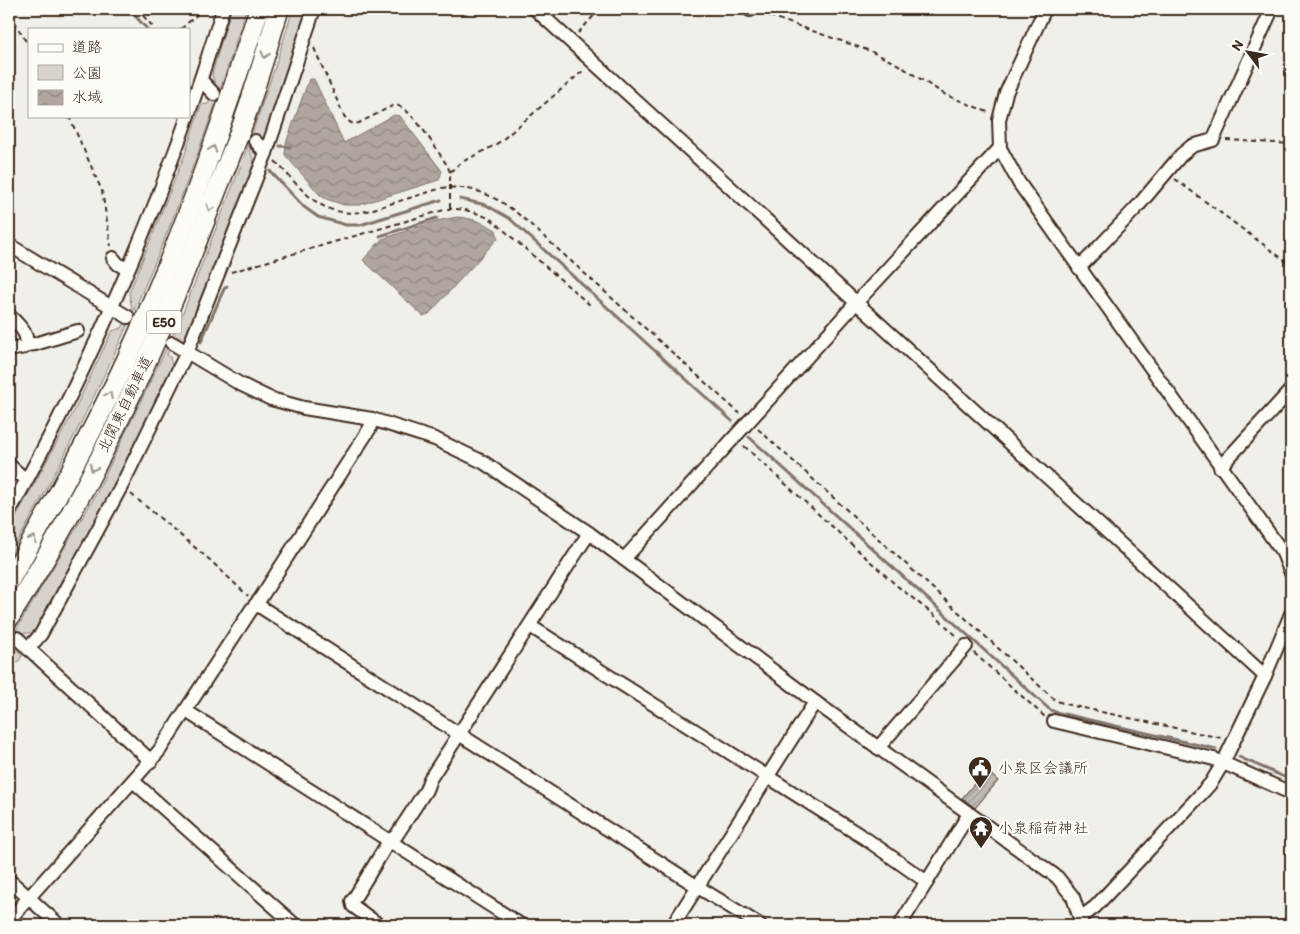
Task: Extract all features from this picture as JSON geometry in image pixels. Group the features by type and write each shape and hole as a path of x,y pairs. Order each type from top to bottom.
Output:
{"highway":[{"name":"北関東自動車道","path":"9,581 70,472 139,333 213,149 259,9"},
{"name":"北関東自動車道","path":"9,618 91,473 155,342 197,243 250,104 279,9"}],"street":[{"path":"190,112 223,9"},
{"path":"28,649 41,634 121,487 187,352 266,153 314,9"},
{"path":"535,9 1265,676"},
{"path":"1045,9 1006,93 1000,117 1000,148 1019,183 1283,553 1291,573"},
{"path":"1079,268 1113,233 1181,155 1192,146 1212,140 1272,9"},
{"path":"201,80 214,94"},
{"path":"9,512 83,366 111,305 188,118"},
{"path":"255,141 266,153"},
{"path":"624,559 856,303 1000,148"},
{"path":"9,245 128,317"},
{"path":"113,258 118,264 127,269"},
{"path":"9,315 25,333 27,343"},
{"path":"9,350 21,348 27,343 35,344 78,331"},
{"path":"172,343 240,384 272,399 304,408 372,419 435,439 483,462 589,533 878,748 1057,877 1073,897 1081,921"},
{"path":"1220,467 1291,390"},
{"path":"9,920 151,761 186,711 370,428 372,419"},
{"path":"9,465 27,479"},
{"path":"379,925 353,906 352,901 389,842 396,836 589,533"},
{"path":"256,604 760,925"},
{"path":"1081,921 1206,788 1223,763 1265,676 1291,614"},
{"path":"530,626 866,839 927,882"},
{"path":"17,638 151,761"},
{"path":"878,748 966,646"},
{"path":"673,925 816,702"},
{"path":"186,711 521,925"},
{"path":"1054,721 1214,759 1291,792"},
{"path":"133,781 295,925"},
{"path":"900,925 969,814"},
{"path":"9,880 59,925"}],"path":[{"path":"137,9 154,28"},
{"path":"182,28 203,9"},
{"path":"571,41 600,9"},
{"path":"750,9 870,52 897,64 944,94 1000,117"},
{"path":"9,14 28,44"},
{"path":"306,35 348,122 353,124 359,123 390,106 399,105 411,115 447,164 450,172 450,209"},
{"path":"450,172 460,162 494,146 593,62"},
{"path":"70,118 102,191 113,258"},
{"path":"1212,140 1291,144"},
{"path":"266,153 307,195 330,210 357,213 442,188 460,187 480,192 515,211 1055,700 1065,704 1223,738 1233,742"},
{"path":"1166,172 1291,266"},
{"path":"219,275 450,209 484,216 492,220 590,305"},
{"path":"735,437 896,585 934,615 1041,715 1054,721"},
{"path":"121,487 210,560 256,604"}],"green space":[{"path":"231,9 246,9 199,151 172,221 113,357 46,491 9,557 9,530 74,411 112,331 122,328 132,309 129,293 185,154 201,105 208,104 217,88 212,76 213,70"},
{"path":"293,9 308,9 268,135 263,139 259,137 249,151 252,155 255,169 189,337 183,339 175,336 167,355 170,357 173,370 142,436 85,544 34,633 19,633 12,643 22,656 9,675 9,642 94,498 180,320 241,165"}],"water":[{"path":"309,79 314,79 344,143 394,115 400,116 442,171 439,180 359,205 344,205 320,195 285,155 286,143"},
{"path":"457,217 473,219 487,225 496,230 498,238 429,314 423,316 363,260 382,239 436,221"}],"building":[{"name":"小泉区会議所","path":"986,770 998,781 975,808 962,798"}],"waterway":[{"path":"129,9 146,28"},
{"path":"280,146 290,147"},
{"path":"251,148 258,156"},
{"path":"270,171 304,207 318,217 346,225 360,225 441,200"},
{"path":"460,199 486,205 509,218 732,421"},
{"path":"380,236 437,218"},
{"path":"201,342 227,286"},
{"path":"749,437 1049,709 1055,712 1216,749"},
{"path":"1239,757 1291,780"}],"tunnel":[{"path":"214,94 255,141"}],"place":[{"name":"小泉区会議所","path":"980,789"},
{"name":"小泉稲荷神社","path":"981,849"}]}
